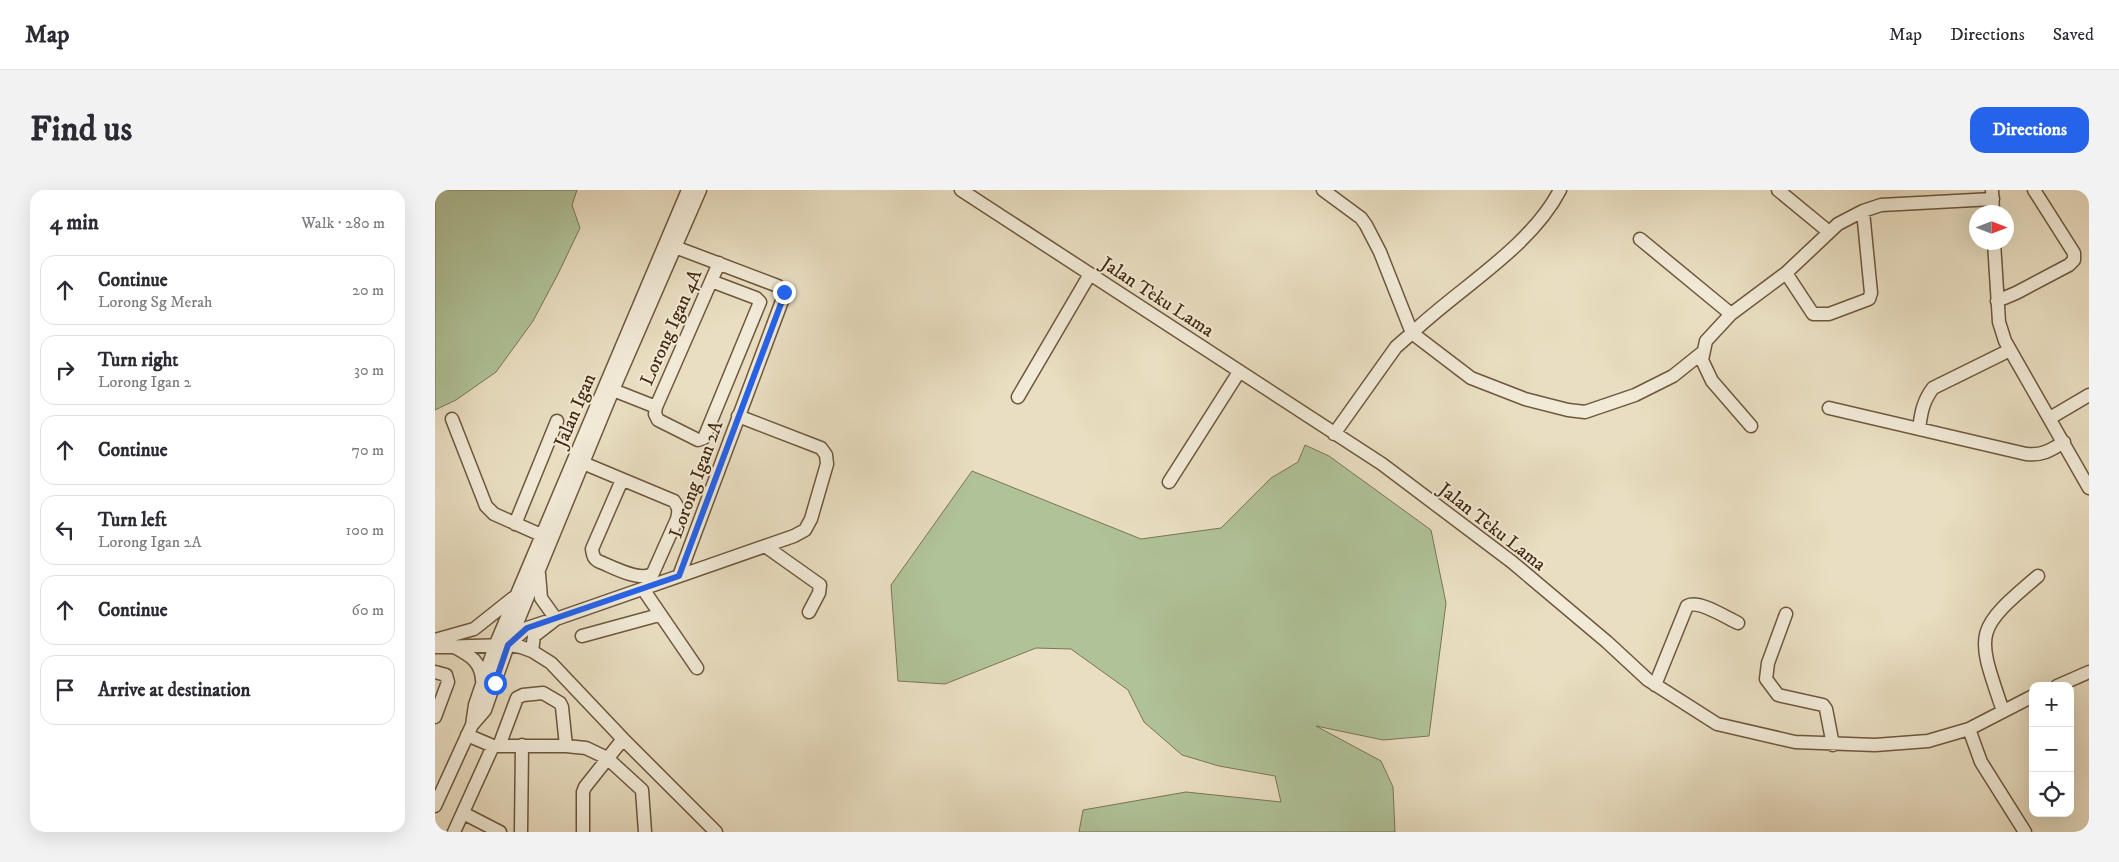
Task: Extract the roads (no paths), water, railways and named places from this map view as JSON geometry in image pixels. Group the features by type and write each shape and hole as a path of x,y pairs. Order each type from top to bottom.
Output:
{"street":[{"name":"Jalan Igan","path":"501,646 517,593 688,190"},
{"name":"Jalan Igan","path":"501,646 539,568 613,390 700,190"},
{"name":"Jalan Teku Lama","path":"961,190 1382,464 1512,562 1655,684 1717,724 1795,742 1833,745 1875,745 1928,741 1969,729 2029,698"},
{"path":"1323,190 1361,218 1366,225 1380,252 1411,333 1471,378 1525,399 1568,410 1585,412 1635,395 1673,376 1703,352"},
{"path":"1334,434 1396,347 1443,304 1521,242 1545,216 1560,190"},
{"path":"1778,190 1829,232"},
{"path":"1997,301 2016,294 2069,266 2074,260 2074,252 2034,190"},
{"path":"1751,426 1712,382 1703,360 1706,341 1731,314 1786,273 1838,224 1863,211 1881,205 1992,195"},
{"path":"1786,273 1813,314 1829,314 1869,299 1871,293 1863,211"},
{"path":"1641,239 1731,314"},
{"path":"675,247 719,263"},
{"path":"1994,250 1999,322 2005,341 2089,488"},
{"name":"Lorong Igan 4A","path":"656,407 719,263"},
{"name":"Lorong Igan 2A","path":"679,576 784,292 778,286 719,263"},
{"path":"1018,397 1090,274"},
{"path":"613,390 656,407 655,414 658,420 698,440 704,438 760,302 756,298 711,281"},
{"path":"1919,429 1922,408 1926,397 1933,388 2010,350"},
{"path":"1169,482 1239,372"},
{"path":"724,387 746,395"},
{"path":"2050,418 2089,395"},
{"path":"1829,408 2037,455 2049,452 2064,442"},
{"path":"435,806 469,730 482,683 501,646 527,628 765,546 805,530 811,519 827,464 826,455 821,448 738,416"},
{"path":"452,419 486,506 494,514 541,535"},
{"path":"515,524 557,421"},
{"path":"583,463 674,501 679,511 653,573 645,577 638,577 595,560 593,555 592,548 622,480"},
{"path":"765,546 820,586 819,593 809,612"},
{"path":"539,568 541,598 556,619"},
{"path":"2003,711 1986,662 1984,649 1986,629 2003,606 2038,576"},
{"path":"643,589 697,668"},
{"path":"435,640 474,629 511,601 517,593"},
{"path":"1655,684 1687,606 1700,604 1738,623"},
{"path":"1786,614 1768,663 1766,679 1778,694 1823,704 1826,708 1833,745"},
{"path":"582,636 659,615"},
{"path":"532,651 534,636 556,619"},
{"path":"469,730 485,710 501,646"},
{"path":"435,647 501,646 521,647 532,651 551,664 717,832"},
{"path":"454,647 472,657 478,663 482,673 482,683"},
{"path":"435,672 446,674 448,682 435,716"},
{"path":"2066,682 2089,672"},
{"path":"454,832 496,746 515,701 523,695 546,694 562,707 566,746"},
{"path":"1969,729 1981,762 2025,832"},
{"path":"469,730 496,746 522,745 586,748 607,758 642,790 645,832"},
{"path":"583,832 583,792 588,780 623,739"},
{"path":"521,832 522,745"},
{"path":"463,813 500,832"}]}
